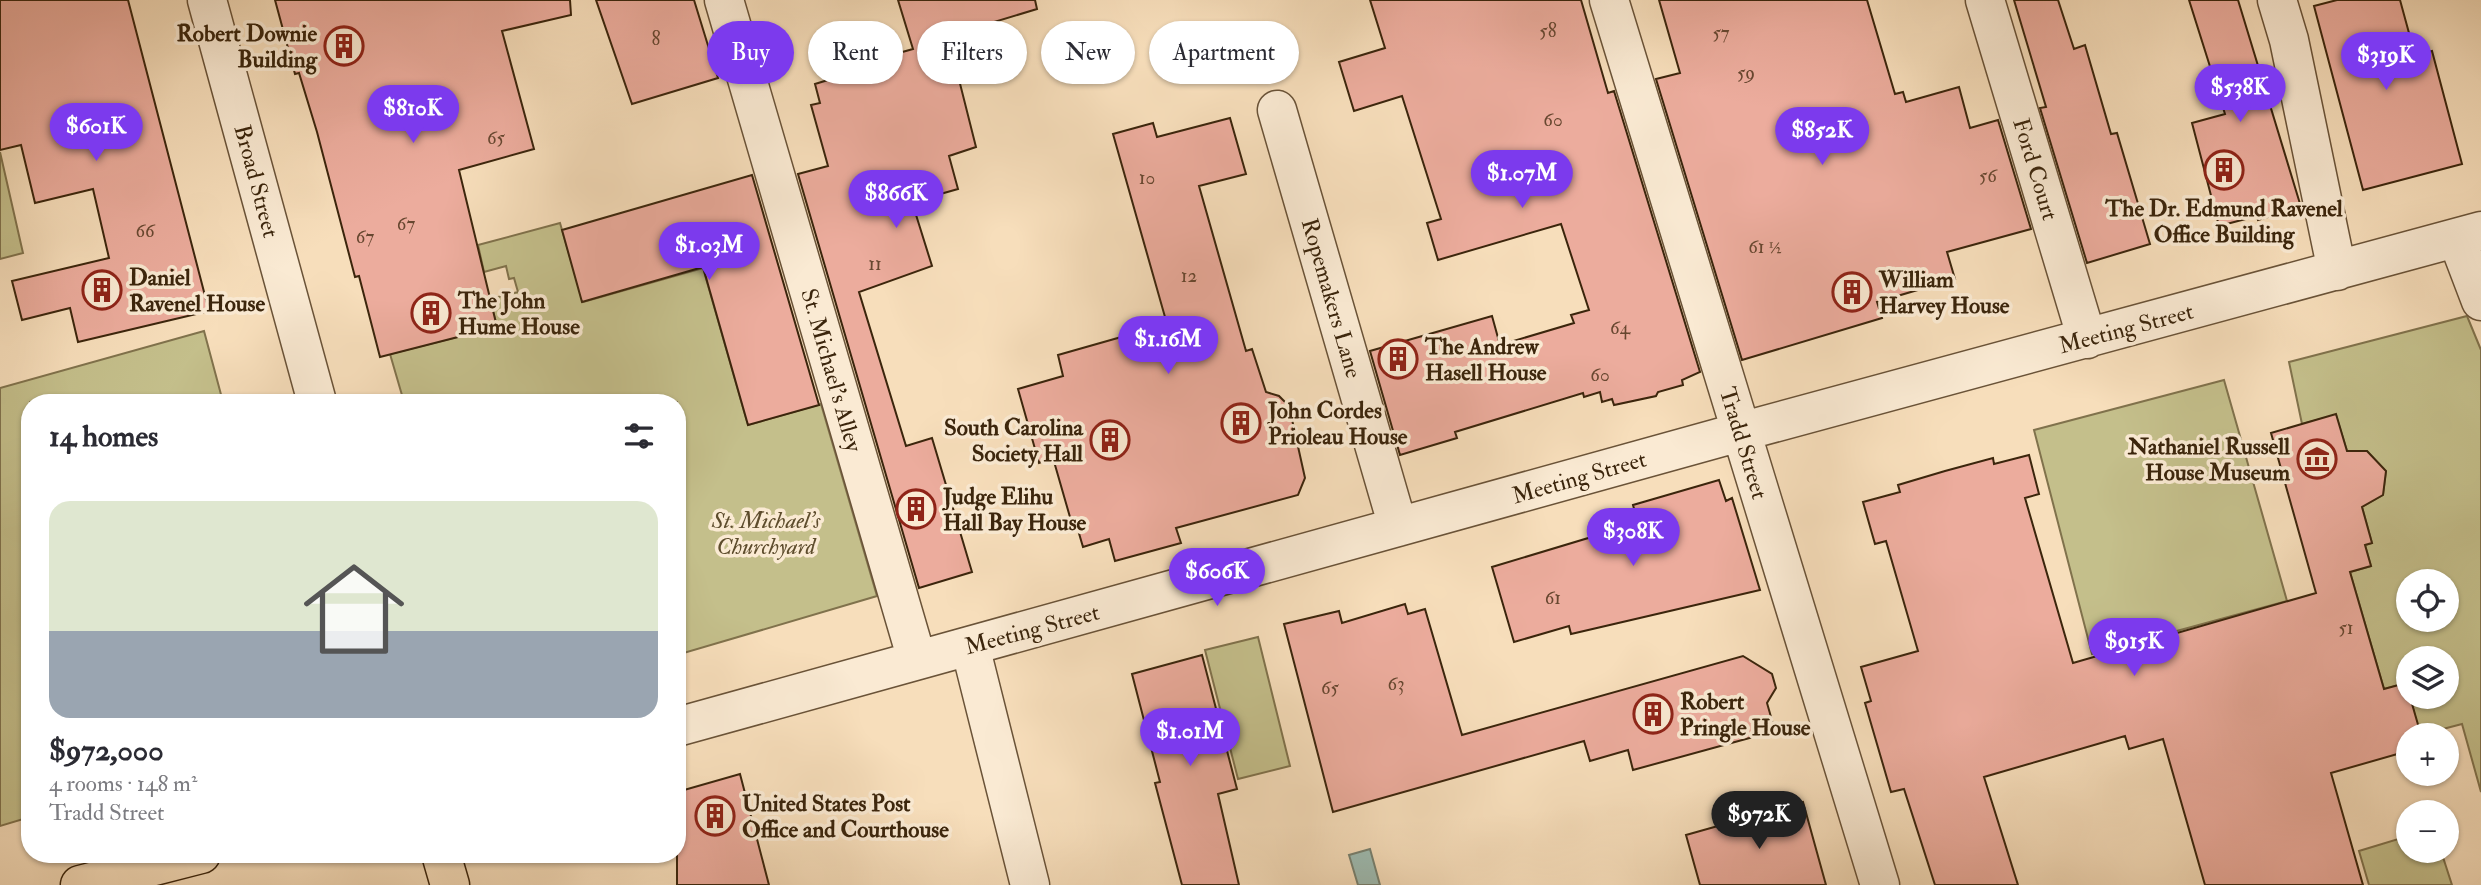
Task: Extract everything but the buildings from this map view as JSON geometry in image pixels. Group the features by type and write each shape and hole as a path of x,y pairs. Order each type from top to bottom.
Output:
{"main road":[{"path":"80,885 141,878 178,863"},
{"path":"444,863 450,885"}],"street":[{"name":"Broad Street","path":"208,0 315,394"},
{"name":"St. Michael's Alley","path":"724,0 917,660"},
{"name":"Tradd Street","path":"1609,0 1880,885"},
{"name":"Ford Court","path":"1985,0 2087,339"},
{"path":"2277,0 2289,40 2337,271"},
{"name":"Ropemakers Lane","path":"1277,110 1398,527"},
{"name":"Meeting Street","path":"686,724 1740,432 2469,235"},
{"path":"2469,235 2481,301"},
{"path":"970,646 1030,885"}],"green space":[{"path":"0,152 23,253 0,259"},
{"name":"St. Michael's Churchyard","path":"560,223 583,302 703,268 748,425 821,404 877,596 686,652 686,394 402,394 390,354 497,327 490,299 518,292 514,278 509,279 506,266 484,272 478,245"},
{"path":"2467,316 2481,350 2481,792 2462,724 2417,723 2413,709 2459,709 2459,646 2396,646 2396,686 2384,689 2350,572 2371,566 2365,545 2372,543 2362,507 2383,495 2386,471 2367,451 2347,451 2336,415 2302,424 2289,362"},
{"path":"204,331 221,394 21,394 21,820 0,826 0,388"},
{"path":"2224,380 2287,601 2092,654 2034,430"},
{"path":"1258,637 1290,766 1238,779 1205,650"},
{"path":"2396,840 2396,863 2445,863 2452,885 2369,885 2359,851"}],"water":[{"path":"1370,849 1380,885 1358,885 1349,855"}],"place":[{"name":"Robert Downie Building","path":"344,46"},
{"name":"The Dr. Edmund Ravenel Office Building","path":"2224,170"},
{"name":"Daniel Ravenel House","path":"102,290"},
{"name":"William Harvey House","path":"1852,292"},
{"name":"The John Hume House","path":"431,313"},
{"name":"The Andrew Hasell House","path":"1398,359"},
{"name":"John Cordes Prioleau House","path":"1241,423"},
{"name":"South Carolina Society Hall","path":"1110,440"},
{"name":"Nathaniel Russell House Museum","path":"2317,459"},
{"name":"Judge Elihu Hall Bay House","path":"916,509"},
{"name":"Robert Pringle House","path":"1653,714"},
{"name":"United States Post Office and Courthouse","path":"715,816"}]}
